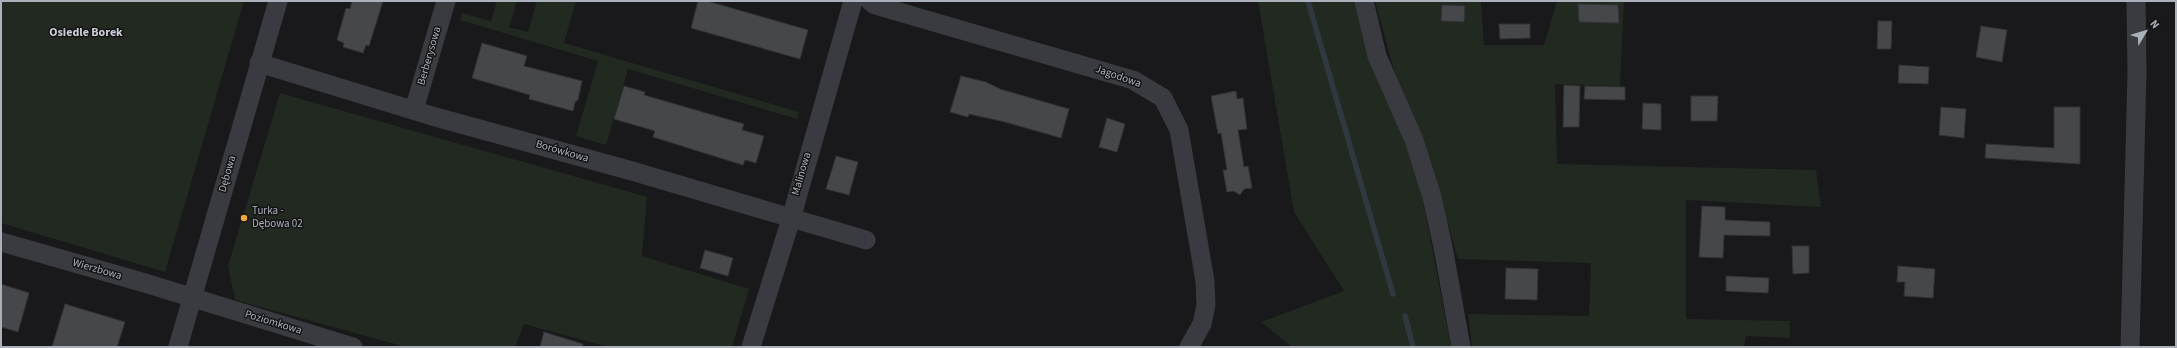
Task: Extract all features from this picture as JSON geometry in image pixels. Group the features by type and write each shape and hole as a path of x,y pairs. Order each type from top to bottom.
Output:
{"street":[{"name":"Dębowa","path":"178,347 278,1"},
{"name":"Berberysowa","path":"414,110 446,1"},
{"name":"Malinowa","path":"751,347 791,219 853,1"},
{"name":"Jagodowa","path":"870,1 875,5 1133,80 1163,98 1179,130 1205,281 1206,304 1203,318 1189,347"},
{"path":"1364,1 1378,56 1414,140 1432,197 1443,247 1461,347"},
{"path":"2130,347 2137,72 2136,1"},
{"name":"Borówkowa","path":"259,63 414,110 866,240"},
{"name":"Wierzbowa","path":"1,242 192,299"},
{"name":"Poziomkowa","path":"192,299 353,347"}],"shaded area":[{"path":"1,1 244,1 165,272 1,223"},
{"path":"497,1 517,1 509,27 528,32 537,1 576,1 564,43 799,112 797,119 628,69 606,145 576,136 598,61 460,20 462,13 491,21"},
{"path":"1258,1 1359,1 1422,195 1451,347 1292,347 1261,322 1344,291 1294,212"},
{"path":"1375,1 1481,1 1484,45 1544,45 1557,1 1624,1 1620,86 1555,84 1557,164 1816,170 1821,207 1686,200 1686,319 1790,321 1790,338 1746,336 1744,347 1472,347 1468,314 1589,316 1591,263 1458,259 1430,163 1394,70"},
{"path":"280,93 647,197 642,256 749,289 732,347 608,347 524,324 515,347 406,347 235,300 228,266"}],"building":[{"path":"352,1 383,1 369,46 366,45 363,53 343,47 344,43 337,40 346,8 350,9"},
{"path":"698,1 707,1 808,30 800,59 691,28"},
{"path":"1578,4 1618,5 1619,23 1579,22"},
{"path":"1442,5 1465,6 1464,22 1441,21"},
{"path":"1878,21 1892,21 1891,49 1877,49"},
{"path":"1499,24 1530,24 1530,38 1500,39"},
{"path":"1981,26 2007,30 2002,62 1976,57"},
{"path":"482,43 527,56 524,66 582,81 578,100 575,102 573,111 529,99 530,95 472,78"},
{"path":"1899,65 1929,67 1928,84 1898,83"},
{"path":"961,76 986,82 1000,89 1069,109 1061,138 1005,122 969,114 968,117 950,112"},
{"path":"1564,85 1580,86 1579,127 1563,127"},
{"path":"624,86 645,92 644,95 744,124 742,130 764,136 756,163 745,160 743,165 733,162 653,137 655,131 614,119"},
{"path":"1585,86 1625,87 1625,100 1584,99"},
{"path":"1236,91 1237,99 1243,98 1247,129 1238,130 1244,167 1248,166 1252,188 1244,189 1240,195 1234,191 1227,192 1223,170 1227,170 1221,133 1218,134 1211,96"},
{"path":"1691,96 1718,96 1717,121 1691,121"},
{"path":"1643,103 1661,104 1661,130 1642,129"},
{"path":"1941,107 1966,109 1964,138 1939,135"},
{"path":"2054,107 2080,107 2080,164 1985,158 1986,144 2054,148"},
{"path":"1107,118 1125,124 1117,152 1099,147"},
{"path":"836,156 858,162 849,195 826,189"},
{"path":"1702,206 1725,207 1725,220 1770,222 1770,236 1724,235 1723,258 1699,257"},
{"path":"1792,246 1809,246 1809,273 1793,274"},
{"path":"705,250 733,258 728,276 700,268"},
{"path":"1898,266 1935,269 1933,298 1904,296 1905,282 1897,282"},
{"path":"1506,268 1538,269 1537,300 1505,299"},
{"path":"1726,276 1769,278 1768,293 1726,291"},
{"path":"1,284 29,293 18,332 1,327"},
{"path":"65,304 125,322 117,347 52,347"},
{"path":"544,332 583,344 582,347 540,347"}],"waterway":[{"path":"1308,1 1393,294"},
{"path":"1405,316 1413,347"}],"place":[{"name":"Turka - Dębowa 02","path":"244,218"}],"district":[{"name":"Osiedle Borek","path":"86,33"}]}
